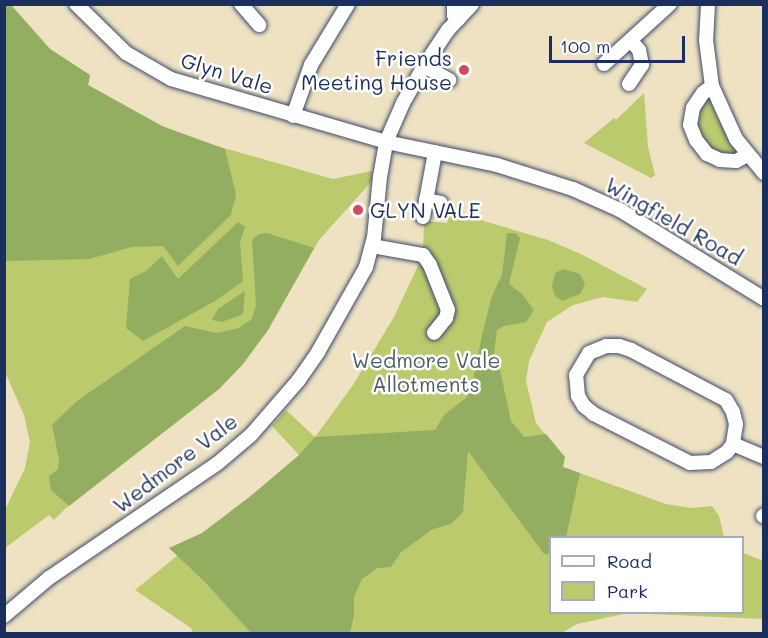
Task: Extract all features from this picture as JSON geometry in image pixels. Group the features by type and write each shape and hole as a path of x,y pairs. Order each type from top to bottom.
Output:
{"street":[{"name":"Glyn Vale","path":"76,4 120,48 171,79 386,142"},
{"path":"241,4 259,25"},
{"path":"293,116 311,65 348,4"},
{"path":"454,4 454,15 458,19"},
{"name":"Wedmore Vale","path":"4,616 49,578 218,463 251,435 294,387 318,352 360,280 372,246 386,142 424,66 458,19 472,4"},
{"path":"604,64 627,46 670,4"},
{"path":"708,4 706,40 712,86 727,123 748,155 764,173"},
{"path":"627,46 639,50 642,65 629,84"},
{"path":"424,66 449,80"},
{"path":"712,86 703,93 693,108 690,125 696,140 707,154 720,160 736,160 748,155"},
{"name":"Wingfield Road","path":"386,142 541,178 620,210 764,299"},
{"path":"423,217 435,152"},
{"path":"426,200 441,203"},
{"path":"372,246 423,255 430,265 448,310 446,318 434,333"},
{"path":"606,346 619,346 641,355 726,400 733,412 736,424 734,444 727,452 711,462 690,463 678,458 584,406 576,385 576,375 580,366 589,353 606,346"},
{"path":"734,444 764,457"}],"green space":[{"path":"4,5 11,5 50,49 90,75 88,85 162,126 225,149 236,195 231,215 178,266 163,246 132,247 89,259 5,261"},
{"path":"5,5 11,5 50,49 90,75 88,85 162,126 192,139 333,179 372,171 372,181 319,240 268,330 243,364 219,389 54,520 49,515 5,548 5,510 25,468 30,442 24,415 5,372"},
{"path":"644,93 648,147 655,175 651,178 584,143 614,118 616,120"},
{"path":"709,95 717,117 741,157 714,154 696,130 696,115"},
{"name":"Wedmore Vale Allotments","path":"450,211 548,240 583,255 647,289 637,302 603,297 573,305 547,322 529,361 526,381 536,423 564,457 563,467 666,504 691,508 712,506 719,516 724,536 549,536 549,614 623,614 577,624 560,634 193,633 191,628 135,590 300,456 272,426 286,410 315,437 353,385 394,317 423,255 424,221 447,223"},
{"path":"238,222 245,227 240,242 243,281 215,301 143,341 126,328 130,279 146,271 162,256 178,279"},
{"path":"267,233 314,248 268,330 243,364 219,389 69,506 51,490 49,476 58,469 59,459 52,425 77,401 185,326 217,333 239,328 252,319 256,305 252,240 259,234"},
{"path":"507,233 515,233 520,238 509,284 522,294 534,310 526,322 504,326 497,330 493,361 500,370 511,421 524,437 546,434 565,457 563,467 580,473 566,536 549,536 549,554 544,554 468,451 463,512 451,524 433,529 401,552 391,567 377,568 362,579 354,597 354,615 350,633 251,633 206,583 169,548 202,533 252,495 299,455 315,437 435,430 444,415 466,398 471,390 492,296 502,275"},
{"path":"563,269 580,274 585,285 580,294 562,301 555,296 552,286 555,273"},
{"path":"245,291 243,314 222,322 212,320 218,309"},
{"path":"744,553 764,561 763,619 650,614 744,614"}],"place":[{"name":"Friends Meeting House","path":"464,70"},
{"name":"GLYN VALE","path":"358,210"}]}
